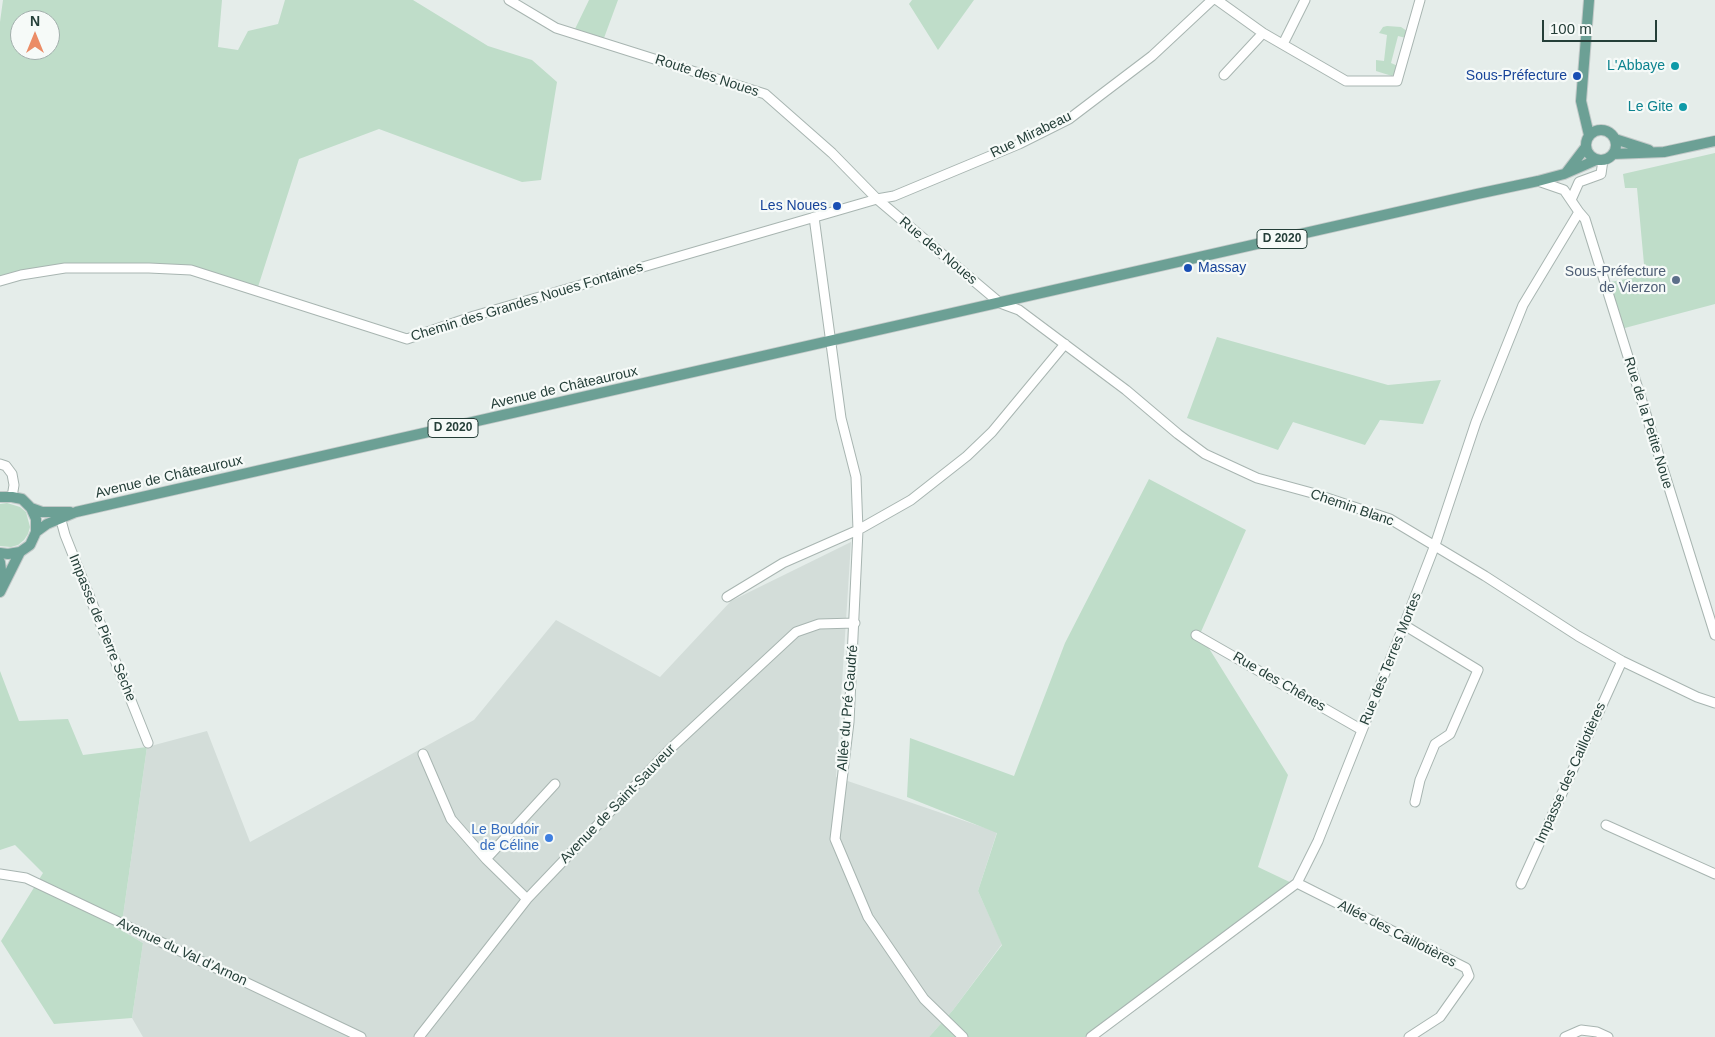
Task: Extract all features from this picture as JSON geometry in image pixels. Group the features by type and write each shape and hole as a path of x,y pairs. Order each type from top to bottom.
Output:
{"main road":[{"path":"1566,174 1585,148 1588,135 1582,109 1582,85 1589,0"},
{"path":"1582,109 1601,129 1609,132 1615,139 1654,152"},
{"path":"1588,135 1601,129"},
{"path":"1613,154 1616,149 1615,139"},
{"path":"1585,148 1589,156 1600,160 1613,154 1664,152 1715,141"},
{"name":"D 2020","path":"1000,303 1538,181 1566,174 1600,160"},
{"name":"Avenue de Châteauroux","path":"60,515 1000,303"},
{"path":"0,497 22,499 31,508 36,519 36,532 30,545 20,552 8,554 0,552"},
{"name":"D 2020","path":"31,508 60,515"},
{"name":"D 2020","path":"36,532 60,515"},
{"path":"0,592 20,552"},
{"path":"0,562 2,578 0,586"}],"street":[{"name":"Route des Noues","path":"509,0 556,28 765,94 832,153 877,199"},
{"name":"Rue Mirabeau","path":"877,199 894,196 1019,144 1069,119 1152,56 1212,0"},
{"path":"1217,0 1263,32 1346,81 1397,81 1420,0"},
{"path":"1283,44 1305,0"},
{"path":"1224,75 1263,32"},
{"path":"1571,200 1579,182 1601,174 1600,160"},
{"path":"1564,190 1566,174"},
{"path":"1538,181 1564,190 1579,212"},
{"name":"Chemin des Grandes Noues Fontaines","path":"0,281 21,275 65,268 191,270 407,339 474,316 877,199"},
{"name":"Rue des Noues","path":"877,199 1000,303"},
{"name":"Rue des Terres Mortes","path":"1091,1037 1297,883 1318,841 1404,625 1435,545 1476,422 1523,305 1579,212"},
{"name":"Rue de la Petite Noue","path":"1579,212 1585,219 1715,635"},
{"name":"Allée du Pré Gaudré","path":"814,217 841,418 856,477 858,530 849,722 835,839 868,917 924,999 963,1037"},
{"name":"Chemin Blanc","path":"1000,303 1019,310 1126,390 1205,454 1257,478 1390,519 1622,661 1682,690 1715,703"},
{"path":"727,597 782,563 858,530 911,500 967,456 992,432 1065,344"},
{"path":"0,464 6,466 12,474 14,485 12,497"},
{"name":"Impasse de Pierre Sèche","path":"60,515 65,536 148,743"},
{"name":"Avenue de Saint-Sauveur","path":"419,1037 527,899 670,749 796,632 819,624 854,623"},
{"path":"1404,625 1478,670 1450,734 1435,744 1420,780 1415,802"},
{"name":"Rue des Chênes","path":"1196,635 1362,730"},
{"name":"Impasse des Caillotières","path":"1521,884 1622,661"},
{"path":"423,754 451,819 486,859 527,899"},
{"path":"486,859 555,784"},
{"path":"1606,825 1715,874"},
{"name":"Avenue du Val d’Arnon","path":"0,874 26,878 361,1037"},
{"name":"Allée des Caillotières","path":"1297,883 1466,968 1469,976 1440,1017 1409,1037"},
{"path":"1565,1037 1581,1030 1597,1032 1608,1037"}],"shaded area":[{"path":"851,542 836,777 997,832 978,891 1002,944 953,1010 929,1037 143,1037 132,1018 143,943 121,930 147,747 207,731 250,842 474,720 556,620 660,677 731,601"}],"green space":[{"path":"3,0 222,0 218,47 238,50 248,31 278,24 285,0 413,0 488,46 532,60 557,82 541,180 522,182 379,129 299,159 257,290 186,274 69,267 0,276 0,22"},
{"path":"589,0 618,0 604,38 575,29"},
{"path":"912,0 974,0 938,50 909,4"},
{"path":"1383,27 1401,27 1407,31 1406,38 1398,36 1391,63 1398,66 1392,76 1376,71 1376,60 1384,61 1387,35 1379,33"},
{"path":"1715,153 1715,304 1621,329 1606,283 1645,275 1637,188 1625,188 1623,174"},
{"path":"1217,337 1388,385 1441,380 1423,424 1380,420 1365,445 1293,422 1278,450 1187,418"},
{"path":"1149,479 1246,530 1200,634 1288,775 1258,867 1296,885 1085,1037 929,1037 953,1010 1002,945 978,891 997,833 907,797 910,738 1014,776 1065,643"},
{"path":"7,503 20,507 26,512 30,527 24,540 18,545 11,547 0,546 0,504"},
{"path":"0,671 19,721 68,719 83,755 147,747 121,930 143,943 132,1018 54,1024 1,941 43,873 15,845 0,850"}],"place":[{"name":"L'Abbaye","path":"1675,66"},
{"name":"Sous-Préfecture","path":"1577,76"},
{"name":"Le Gite","path":"1683,107"},
{"name":"Les Noues","path":"837,206"},
{"name":"Massay","path":"1188,268"},
{"name":"Sous-Préfecture de Vierzon","path":"1676,280"},
{"name":"Le Boudoir de Céline","path":"549,838"}]}
